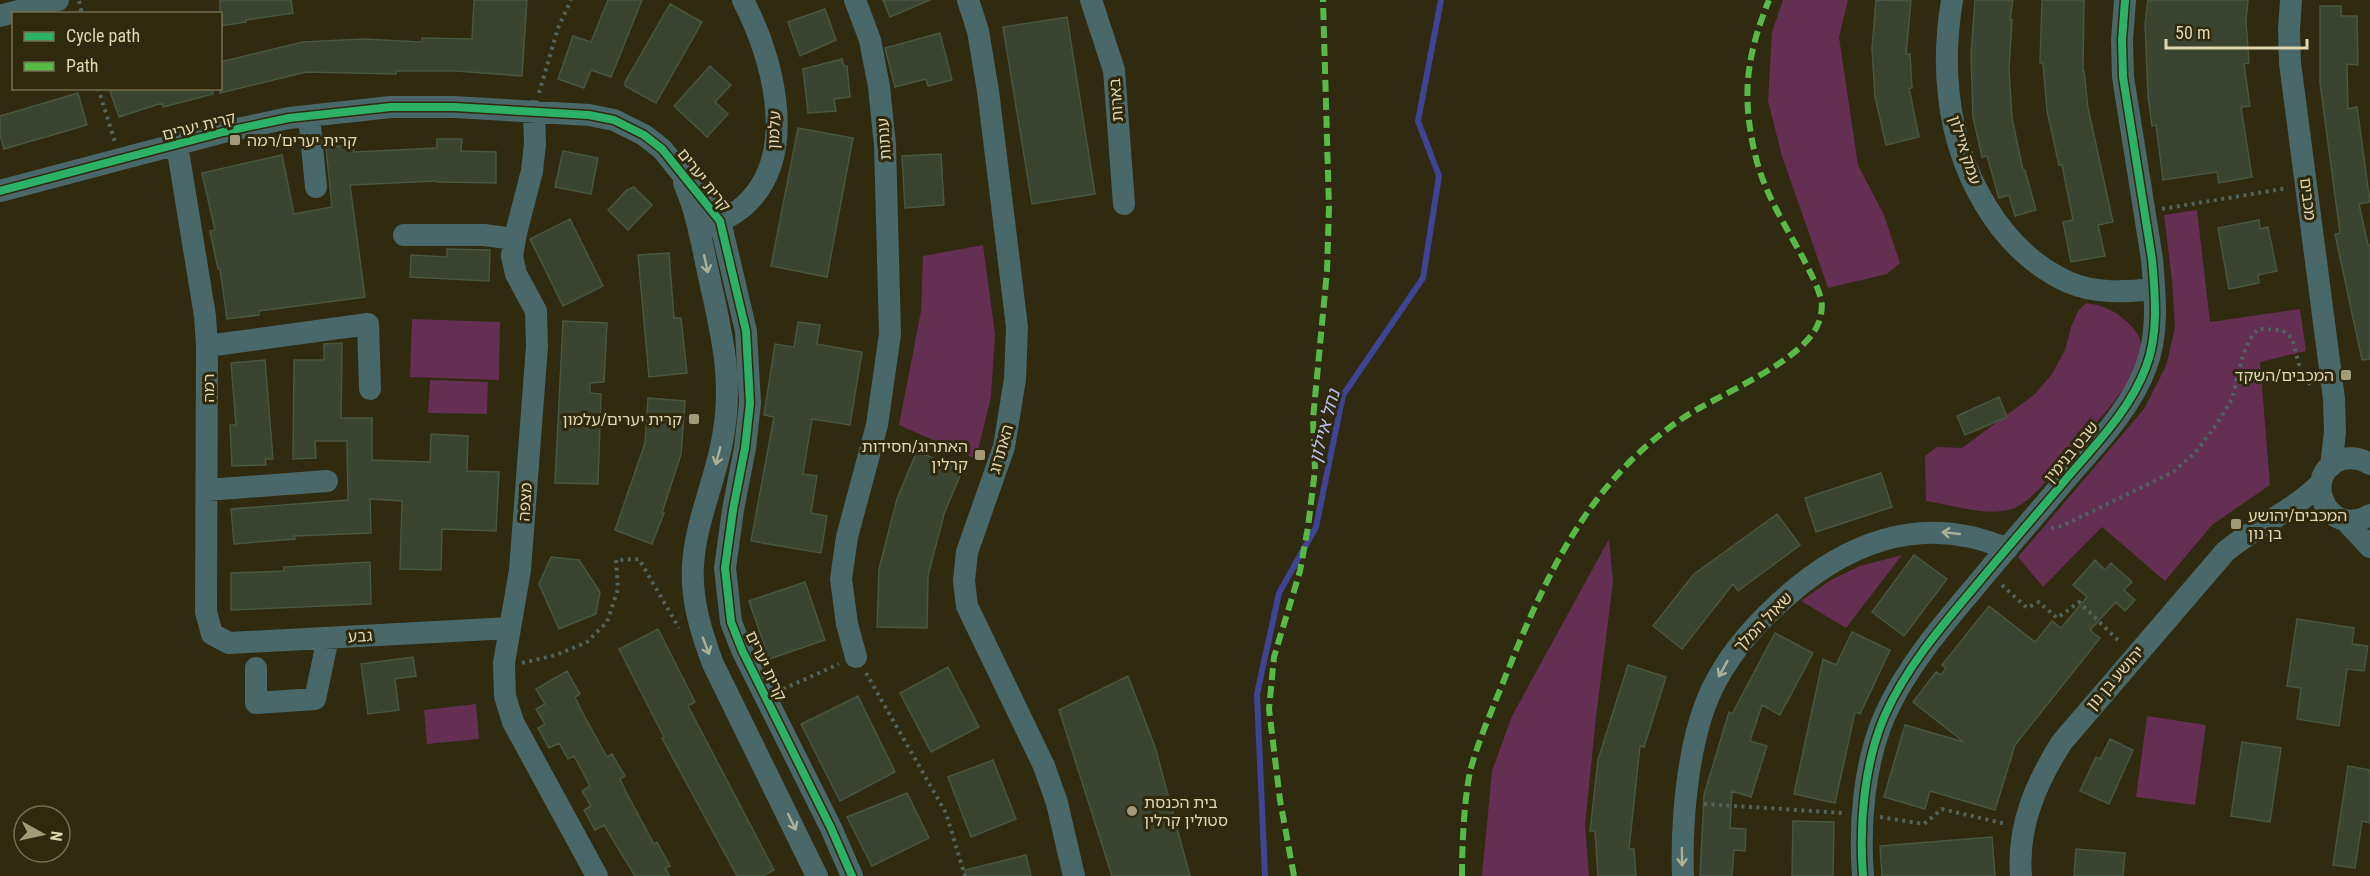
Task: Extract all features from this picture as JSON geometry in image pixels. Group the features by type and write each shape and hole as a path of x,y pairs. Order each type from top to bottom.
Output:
{"street":[{"path":"14,12 58,0"},
{"name":"עלמון","path":"699,232 743,207 757,191 770,169 776,144 774,83 759,35 743,0"},
{"name":"ענתות","path":"855,0 870,40 879,87 885,145 890,282 890,334 877,425 848,537 842,579 847,624 856,657"},
{"name":"האתרוג","path":"968,0 978,31 988,91 1017,327 1015,379 1004,447 966,552 964,581 967,606 1044,766 1058,803 1074,876"},
{"name":"בארות","path":"1091,0 1114,70 1124,204"},
{"name":"עמק איילון","path":"1952,0 1948,59 1949,97 1958,139 1970,177 1986,207 2004,232 2026,253 2069,282 2110,292 2154,288"},
{"name":"שבט בנימין","path":"1863,876 1863,833 1869,772 1885,716 1898,692 1940,629 2107,431 2138,386 2152,347 2155,327 2154,288 2123,76 2122,40 2125,0"},
{"name":"מכבים","path":"2291,0 2290,63 2334,399 2335,432 2326,474"},
{"name":"קרית יערים","path":"0,191 234,130 309,116 391,107 454,107 589,115 615,120 644,135 663,149 720,221 746,332 749,394 746,448 733,510 725,568 731,622 742,650 831,828 852,876"},
{"name":"מצפה","path":"534,111 535,144 532,171 512,256 516,274 536,311 537,346 520,570 504,663 505,696 513,722 597,876"},
{"path":"309,116 316,188"},
{"name":"רמה","path":"177,145 207,346 206,612 212,634"},
{"name":"קרית יערים","path":"677,168 689,193 699,232 726,356 728,390 722,442 697,537 693,567 694,597 700,630 713,664 817,876"},
{"path":"404,235 484,235 515,239"},
{"path":"207,346 368,324 370,389"},
{"name":"מכבים","path":"2334,399 2341,425 2364,461"},
{"path":"2364,461 2340,460 2326,474 2323,503 2370,548"},
{"name":"יהושע בן נון","path":"2021,876 2022,847 2032,795 2046,768 2076,725 2225,552 2245,535 2295,507 2326,474"},
{"path":"207,490 327,481"},
{"name":"יהושע בן נון","path":"2274,519 2319,513 2360,520 2370,515"},
{"name":"שאול המלך","path":"1683,876 1684,803 1701,721 1711,690 1731,656 1756,624 1815,572 1845,554 1903,534 1954,533 1988,540 2007,549"},
{"name":"גבע","path":"212,634 229,643 510,628"},
{"path":"256,668 256,703 315,699 328,638"}],"path":[{"path":"534,111 558,28 571,0"},
{"path":"99,90 120,160"},
{"path":"2144,213 2306,185"},
{"path":"2050,528 2062,526 2173,472 2195,453 2232,399 2243,355 2250,339 2258,329 2282,330 2292,338 2302,376 2313,388 2324,388 2334,399"},
{"path":"504,663 525,664 587,642 607,622 618,589 616,560 639,559 680,630"},
{"path":"1987,572 2027,608 2039,602 2057,618 2079,602 2135,656"},
{"path":"766,696 856,657 946,813 964,876"}],"shaded area":[{"path":"1783,0 1848,0 1839,37 1858,165 1884,215 1900,263 1887,274 1828,288 1782,156 1768,101 1772,32"},
{"path":"2197,210 2210,322 2300,309 2306,351 2260,362 2270,485 2212,525 2165,581 2102,527 2043,587 2018,557 2144,409 2166,366 2175,328 2164,215"},
{"path":"983,245 995,334 991,397 976,459 899,425 921,311 923,256"},
{"path":"2086,303 2117,314 2139,336 2141,348 2138,361 2132,375 2114,402 2037,491 2020,505 2012,509 1991,512 1926,501 1925,456 1937,447 1962,448 2035,394 2052,374 2065,350 2078,311"},
{"path":"412,319 500,322 499,380 410,377"},
{"path":"430,380 488,382 487,414 428,413"},
{"path":"1609,539 1613,582 1585,825 1589,876 1482,876 1492,771 1512,716"},
{"path":"1902,555 1846,628 1801,601 1831,580 1860,566"},
{"path":"476,704 479,739 427,744 424,710"},
{"path":"2147,716 2206,725 2195,805 2136,797"}],"building":[{"path":"220,0 291,0 293,13 222,26 222,12 220,12"},
{"path":"474,0 527,0 522,76 456,71 396,71 396,74 306,72 220,93 222,90 222,62 303,42 363,39 422,42 422,38 472,39"},
{"path":"608,0 642,0 611,77 591,70 584,88 558,79 573,36 591,42"},
{"path":"883,0 930,0 890,17"},
{"path":"1876,0 1911,1 1906,54 1910,54 1912,88 1909,88 1919,137 1886,145 1875,97 1872,49"},
{"path":"1975,0 2013,0 2010,20 2012,20 2009,69 2012,118 2023,170 2025,170 2036,210 2015,216 2009,195 1999,198 1987,156 1982,157 1973,117 1971,55"},
{"path":"2042,0 2084,0 2083,71 2088,108 2113,222 2098,225 2105,256 2071,262 2063,222 2073,220 2062,165 2059,165 2047,111 2043,63 2040,63"},
{"path":"2148,0 2248,0 2246,21 2249,63 2244,64 2250,106 2241,107 2252,177 2219,183 2217,172 2163,180 2156,125 2152,126 2148,96 2145,24"},
{"path":"670,4 702,22 656,103 625,86 625,82"},
{"path":"2320,6 2341,6 2341,16 2357,16 2358,65 2347,64 2348,109 2357,107 2370,202 2359,204 2368,245 2370,245 2370,359 2362,360 2335,234 2340,233 2320,83"},
{"path":"825,9 836,40 800,56 788,22"},
{"path":"1067,17 1095,194 1032,204 1003,27"},
{"path":"940,33 952,80 928,86 926,79 895,87 885,48"},
{"path":"842,59 844,66 847,66 850,97 834,99 836,111 808,113 803,69"},
{"path":"710,66 731,85 715,102 728,114 707,137 674,106"},
{"path":"110,90 212,90 213,94 163,107 162,103 119,117"},
{"path":"78,93 87,125 4,149 0,135 0,116"},
{"path":"798,128 853,138 827,277 771,266"},
{"path":"437,139 462,139 461,151 496,152 496,183 437,181 350,185 365,297 259,311 259,315 227,319 220,269 218,269 210,231 215,230 202,173 282,155 294,214 332,207 326,148 353,144 354,152 437,148"},
{"path":"563,151 598,158 591,194 555,187"},
{"path":"941,154 944,205 905,208 902,156"},
{"path":"634,187 652,205 628,230 608,210 627,190"},
{"path":"570,219 603,286 563,306 530,239"},
{"path":"2259,220 2260,229 2268,227 2277,271 2258,275 2259,283 2229,289 2218,228"},
{"path":"447,249 490,250 489,281 410,277 411,255 447,257"},
{"path":"669,253 674,318 681,318 687,373 649,377 638,255"},
{"path":"563,321 607,323 604,382 590,383 590,393 601,394 598,484 555,483"},
{"path":"798,322 820,325 817,344 862,352 850,425 812,419 803,474 817,476 811,513 827,516 821,553 751,541 774,417 764,415 775,344 794,347"},
{"path":"342,343 341,418 372,418 372,460 430,462 431,434 468,436 467,471 499,472 496,531 442,529 441,570 400,569 402,501 370,499 371,533 294,536 295,539 234,544 231,509 348,500 347,441 315,441 316,458 293,459 294,360 324,360 324,344"},
{"path":"265,360 273,459 265,459 266,465 232,466 230,425 236,425 231,363"},
{"path":"1999,397 2007,417 1965,435 1957,416"},
{"path":"648,398 685,401 681,454 662,513 664,513 652,544 615,530 645,443"},
{"path":"917,451 962,471 944,514 928,576 927,628 877,627 879,569 897,499"},
{"path":"1881,473 1892,507 1816,532 1805,498"},
{"path":"1777,514 1800,545 1738,591 1733,584 1682,649 1653,626 1694,574"},
{"path":"1914,555 1947,579 1904,636 1872,612"},
{"path":"551,557 579,560 600,592 596,614 559,629 539,584"},
{"path":"2095,560 2105,570 2111,563 2132,582 2124,590 2135,600 2125,611 2116,602 2090,630 2100,638 2015,745 1995,810 1930,791 1925,809 1884,797 1905,725 1964,742 1913,702 1936,672 1941,675 1946,668 1942,665 1989,606 2035,642 2052,621 2061,628 2087,597 2073,585"},
{"path":"370,562 371,604 231,610 231,573 284,571 284,567"},
{"path":"805,582 825,640 769,659 749,601"},
{"path":"2297,619 2354,628 2352,644 2368,646 2364,671 2347,669 2339,726 2297,719 2301,688 2287,686"},
{"path":"658,629 695,702 688,706 774,870 763,876 737,876 662,738 664,737 619,649"},
{"path":"1852,632 1890,650 1860,714 1855,712 1835,803 1794,794 1823,659 1836,665"},
{"path":"1775,633 1813,653 1780,715 1762,705 1750,741 1767,746 1751,797 1732,791 1730,828 1746,829 1745,851 1734,850 1732,876 1700,876 1704,795 1729,712 1732,714"},
{"path":"413,657 416,676 395,679 399,710 368,714 361,664"},
{"path":"1628,665 1666,677 1644,747 1640,746 1629,849 1634,849 1636,876 1598,876 1595,831 1590,831 1598,760"},
{"path":"948,667 979,727 931,752 900,693"},
{"path":"567,671 580,694 575,697 581,710 607,757 612,754 625,776 620,779 654,844 657,842 670,866 665,868 670,876 635,876 604,825 595,830 584,810 591,806 582,791 590,786 574,756 568,759 559,743 549,748 538,728 545,724 536,709 545,704 536,689"},
{"name":"בית הכנסת סטולין קרלין","path":"1128,676 1155,747 1190,876 1112,876 1059,710"},
{"path":"858,696 895,772 840,801 801,724"},
{"path":"2110,739 2133,750 2109,804 2080,791 2096,757 2100,759"},
{"path":"2242,742 2281,748 2270,822 2231,816"},
{"path":"993,760 1016,819 971,837 948,777"},
{"path":"2348,766 2370,770 2370,823 2362,821 2355,868 2333,865"},
{"path":"907,793 929,838 872,866 847,817"},
{"path":"1793,821 1834,822 1833,876 1792,876"},
{"path":"1992,837 1995,876 1882,876 1880,846"},
{"path":"2076,849 2125,853 2123,876 2074,876"},
{"path":"1026,855 1031,876 965,876 965,870"}],"waterway":[{"name":"נחל איילון","path":"1265,876 1257,694 1279,593 1316,527 1343,395 1423,278 1439,176 1418,121 1441,0"}],"marked path":[{"path":"1294,876 1280,800 1269,709 1274,657 1300,571 1315,470 1313,419 1327,271 1329,208 1323,0"},
{"path":"1462,876 1466,796 1477,749 1538,601 1555,565 1575,532 1596,500 1621,470 1650,443 1683,418 1778,364 1809,338 1819,321 1822,305 1817,288 1766,187 1752,140 1747,99 1750,61 1769,0"}],"cycle path":[{"path":"1863,876 1863,815 1868,773 1878,734 1893,698 1913,665 1948,619 2122,412 2139,383 2150,354 2155,314 2154,286 2152,259 2123,77 2122,40 2125,0"},
{"path":"0,191 223,132 289,118 391,107 454,107 589,115 614,120 644,135 662,149 720,221 746,331 750,403 725,568 731,622 742,650 831,828 852,876"}],"place":[{"name":"קרית יערים/רמה","path":"235,140"},
{"name":"המכבים/השקד","path":"2346,375"},
{"name":"קרית יערים/עלמון","path":"694,419"},
{"name":"האתרוג/חסידות קרלין","path":"980,455"},
{"name":"המכבים/יהושע בן נון","path":"2236,524"},
{"name":"בית הכנסת סטולין קרלין","path":"1132,811"}]}
